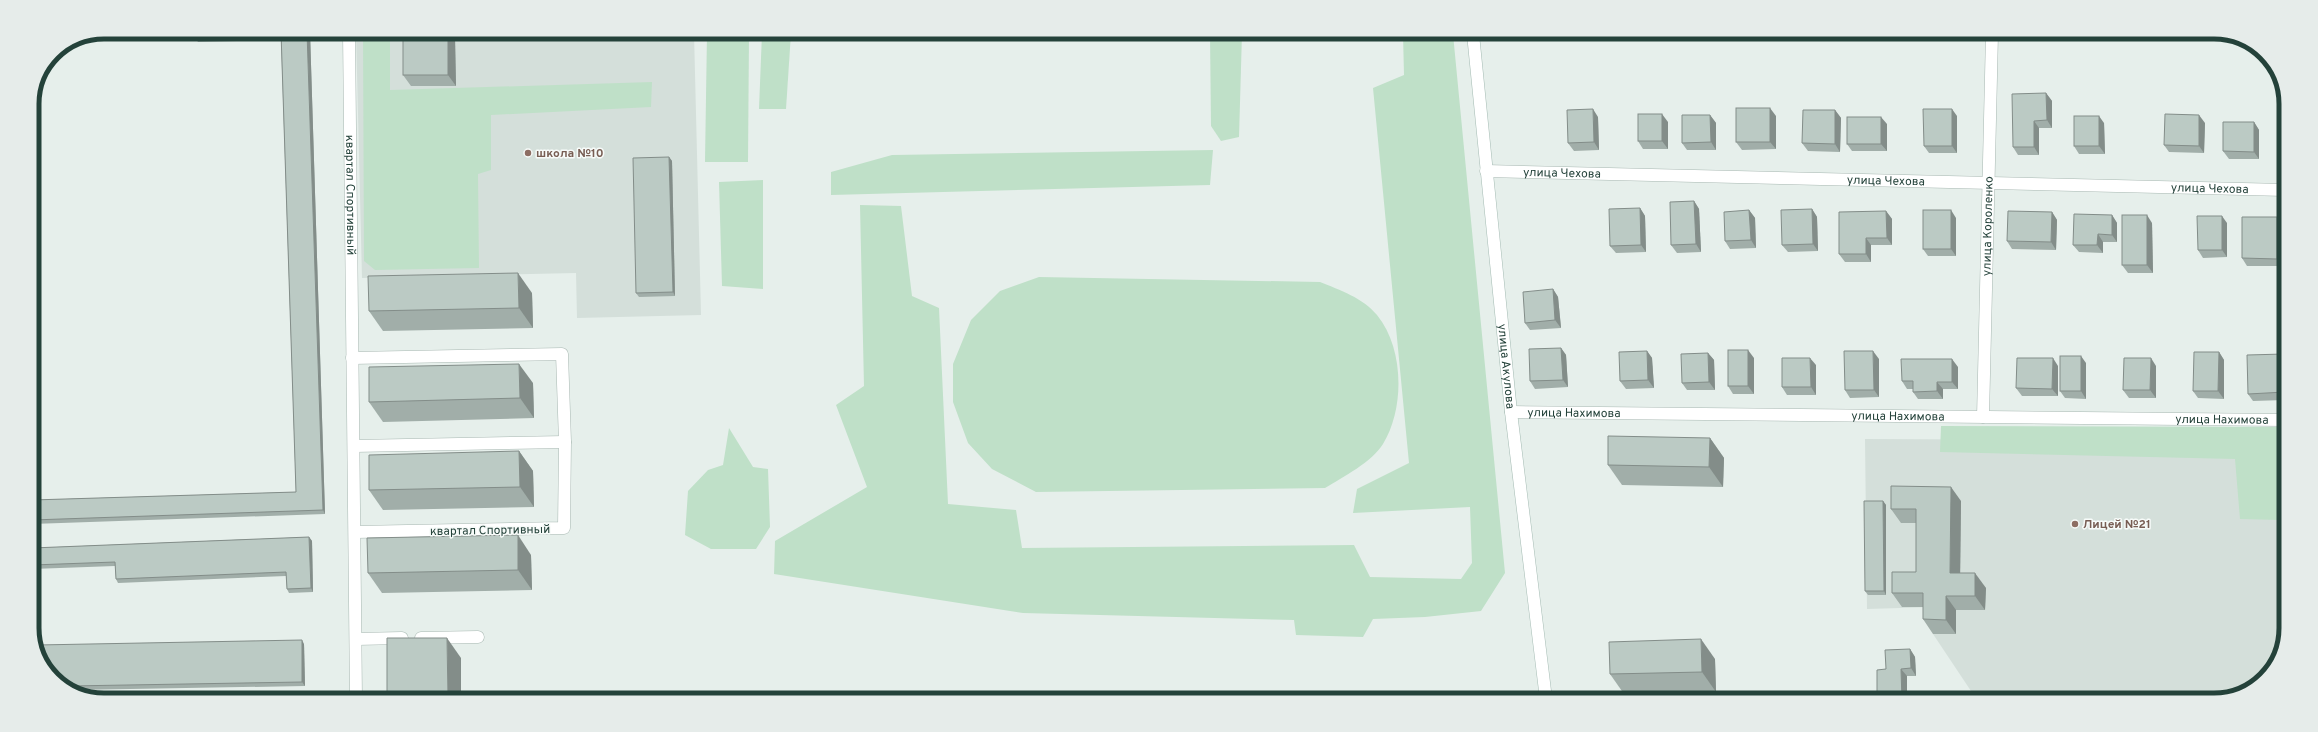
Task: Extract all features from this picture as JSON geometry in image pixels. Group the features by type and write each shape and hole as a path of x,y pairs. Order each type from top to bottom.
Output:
{"street":[{"name":"квартал Спортивный","path":"349,39 356,693"},
{"name":"улица Акулова","path":"1473,39 1510,412 1545,693"},
{"name":"улица Короленко","path":"1983,417 1992,39"},
{"name":"улица Чехова","path":"1486,171 2279,190"},
{"name":"квартал Спортивный","path":"352,358 562,354 565,442 564,528 355,532"},
{"name":"улица Нахимова","path":"1510,412 2279,420"},
{"path":"354,446 565,442"},
{"path":"356,639 478,637"}],"shaded area":[{"name":"школа №10","path":"356,39 694,39 701,315 577,318 576,273 362,278"},
{"name":"Лицей №21","path":"1865,439 2279,441 2279,628 2277,645 2268,664 2260,674 2235,690 2214,693 1972,693 1933,634 1933,607 1867,609"}],"green space":[{"path":"363,39 390,39 390,90 652,82 651,107 491,115 491,170 478,174 479,268 375,270 364,261"},
{"path":"707,39 749,39 748,162 705,162"},
{"path":"762,39 791,39 786,109 759,109"},
{"path":"1210,39 1242,39 1239,137 1221,141 1211,126"},
{"path":"1403,39 1453,39 1505,573 1481,611 1425,617 1373,619 1363,637 1296,635 1294,620 1023,613 774,574 775,541 867,487 836,405 864,386 860,205 901,206 912,296 939,308 948,504 1016,510 1022,548 1354,545 1370,577 1461,579 1472,563 1470,507 1353,513 1357,489 1409,463 1373,88 1404,75"},
{"path":"1213,150 1210,185 831,195 831,172 892,155"},
{"path":"763,180 763,289 722,286 719,182"},
{"path":"1039,277 1320,282 1343,291 1358,299 1377,315 1386,329 1392,344 1397,361 1398,396 1390,429 1383,444 1372,457 1357,469 1325,488 1036,492 992,469 968,443 953,402 953,364 971,320 1000,291"},
{"path":"1941,426 2279,427 2279,520 2240,519 2235,459 1940,452"},
{"path":"729,428 753,467 768,469 770,527 756,549 711,549 685,535 688,491 708,470 723,465"}],"building":[{"path":"281,39 307,39 323,510 39,520 39,500 296,492"},
{"path":"403,39 448,39 448,75 403,75"},
{"path":"2046,93 2047,120 2034,121 2034,147 2013,147 2012,94"},
{"path":"1736,108 1770,108 1770,142 1736,142"},
{"path":"1593,109 1594,142 1568,143 1567,110"},
{"path":"1923,109 1952,109 1952,146 1924,146"},
{"path":"1803,110 1835,110 1835,144 1802,143"},
{"path":"1638,114 1662,114 1662,141 1638,141"},
{"path":"2165,114 2199,115 2199,146 2164,145"},
{"path":"1682,115 1710,115 1711,142 1682,143"},
{"path":"2074,116 2099,116 2099,146 2074,146"},
{"path":"1847,117 1881,117 1881,144 1847,144"},
{"path":"2223,122 2254,122 2254,152 2223,151"},
{"path":"669,157 673,292 636,293 633,158"},
{"path":"1694,201 1696,244 1671,245 1670,202"},
{"path":"1640,208 1641,245 1610,246 1609,209"},
{"path":"1812,209 1813,244 1782,245 1781,210"},
{"path":"1749,210 1751,240 1725,241 1724,212"},
{"path":"1923,210 1951,210 1951,249 1923,249"},
{"path":"1886,211 1887,238 1866,238 1866,254 1839,254 1839,212"},
{"path":"2008,211 2052,212 2051,242 2007,241"},
{"path":"2074,214 2112,215 2112,235 2098,234 2097,245 2073,245"},
{"path":"2122,215 2147,215 2147,265 2122,265"},
{"path":"2197,216 2222,216 2222,250 2198,250"},
{"path":"2242,217 2277,217 2277,259 2242,258"},
{"path":"518,273 519,308 369,311 368,276"},
{"path":"1553,289 1555,320 1525,323 1523,292"},
{"path":"1561,348 1563,380 1530,381 1529,349"},
{"path":"1728,350 1748,350 1748,386 1728,386"},
{"path":"1647,351 1648,380 1620,381 1619,352"},
{"path":"1844,351 1873,351 1874,390 1845,390"},
{"path":"2194,352 2219,352 2218,391 2193,391"},
{"path":"1708,353 1709,382 1682,383 1681,354"},
{"path":"2279,354 2279,392 2248,394 2247,355"},
{"path":"2060,356 2081,356 2081,391 2060,391"},
{"path":"1782,358 1810,358 1811,387 1782,387"},
{"path":"2017,358 2053,358 2052,389 2016,388"},
{"path":"2124,358 2151,358 2150,390 2123,390"},
{"path":"1901,359 1952,359 1952,382 1937,382 1937,391 1913,392 1913,381 1902,381"},
{"path":"519,364 520,398 369,402 369,367"},
{"path":"1608,436 1710,438 1709,467 1608,465"},
{"path":"519,451 520,487 369,490 369,455"},
{"path":"1891,486 1951,487 1950,573 1975,573 1975,596 1946,596 1946,620 1923,619 1923,593 1892,593 1892,572 1916,572 1916,509 1891,509"},
{"path":"1864,501 1883,501 1884,591 1865,591"},
{"path":"518,535 518,570 368,573 367,538"},
{"path":"309,537 311,588 287,589 286,572 116,579 115,562 39,565 39,548"},
{"path":"387,638 447,638 448,693 387,693"},
{"path":"1701,639 1702,672 1610,674 1609,642"},
{"path":"302,640 302,682 75,686 58,674 48,660 41,645"},
{"path":"1910,649 1911,668 1901,669 1902,693 1877,693 1877,670 1886,669 1885,650"}],"place":[{"name":"школа №10","path":"528,153"},
{"name":"Лицей №21","path":"2075,524"}]}
